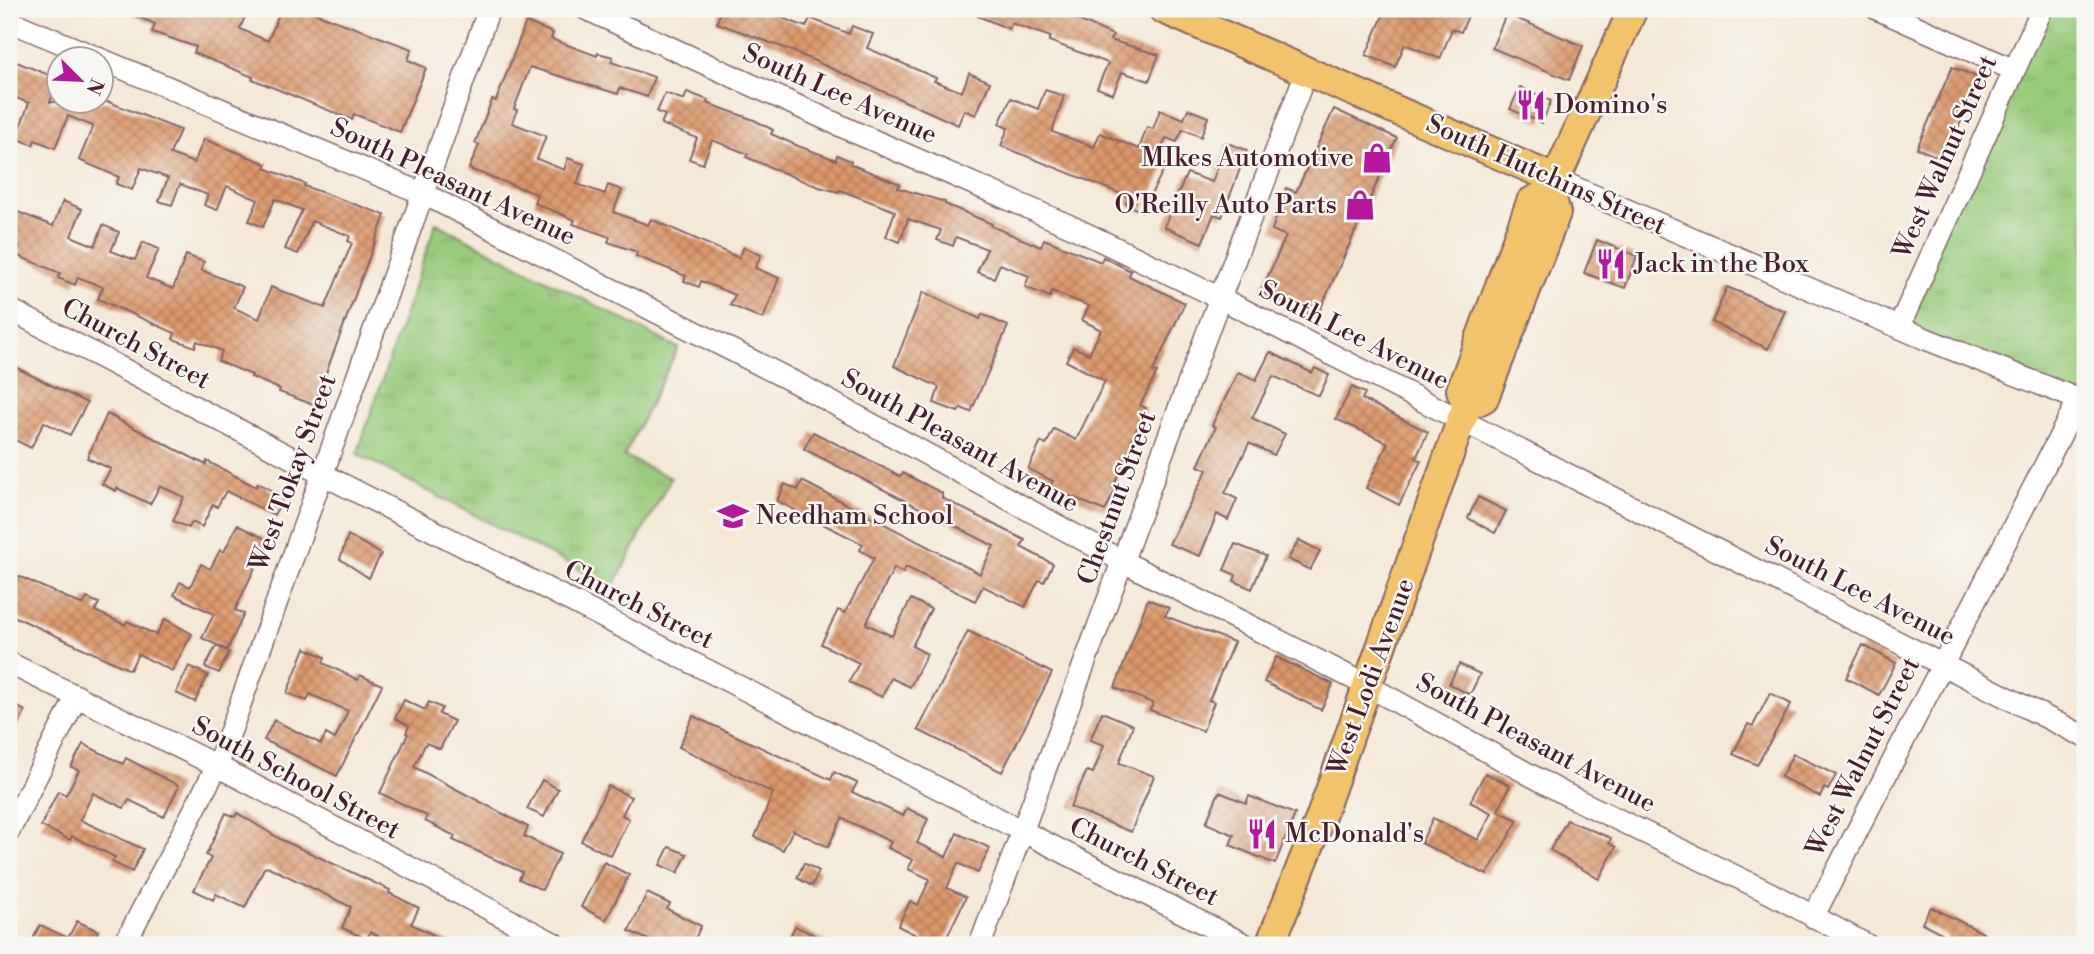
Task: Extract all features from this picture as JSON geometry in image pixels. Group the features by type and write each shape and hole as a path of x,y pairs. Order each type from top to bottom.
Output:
{"main road":[{"name":"South Hutchins Street","path":"1163,9 1307,70 1552,186"},
{"name":"West Lodi Avenue","path":"1270,945 1368,686 1464,413 1484,398 1556,213 1552,186 1633,9"}],"street":[{"name":"West Tokay Street","path":"124,945 217,766 489,9"},
{"name":"South Lee Avenue","path":"586,9 852,131 1070,226 1464,413 2085,737"},
{"path":"1877,9 2014,70"},
{"name":"West Walnut Street","path":"1899,327 2042,9"},
{"name":"South Pleasant Avenue","path":"9,21 424,194 798,384 1124,562 1368,686 1565,794 1867,945"},
{"name":"Chestnut Street","path":"980,945 1307,70"},
{"name":"South Hutchins Street","path":"1552,186 2082,400"},
{"name":"Church Street","path":"9,309 322,474 1246,945"},
{"name":"West Walnut Street","path":"1813,917 1942,664 2082,400"},
{"name":"South School Street","path":"9,663 217,766 557,945"},
{"path":"9,831 77,696"}],"green space":[{"path":"2042,9 2085,9 2085,405 1899,327"},
{"path":"436,223 678,348 624,456 671,478 613,587 357,454"}],"building":[{"path":"120,9 248,9 240,29 268,41 281,9 304,9 412,49 408,60 426,68 400,132 354,114 352,120 252,79 253,77 194,53 196,47 152,32 155,24"},
{"path":"721,9 758,9 806,27 810,18 849,34 852,26 873,34 867,48 936,78 934,81 962,92 969,73 990,82 976,115 964,110 958,125 790,50 717,23"},
{"path":"961,9 1052,9 1113,35 1110,40 1159,55 1149,81 1122,72 1113,94 1097,88 1108,63 1049,41 1051,37 1011,23 1009,29"},
{"path":"1386,9 1471,9 1461,32 1452,29 1440,59 1405,44 1395,67 1366,55"},
{"path":"1506,14 1583,46 1569,80 1492,48"},
{"path":"526,22 553,33 551,39 597,56 598,53 613,57 611,62 654,77 647,97 620,88 618,94 530,67 514,109 517,110 512,123 546,136 537,159 564,170 568,158 584,164 577,184 605,194 608,185 622,190 613,212 648,225 651,219 739,258 744,247 761,255 755,268 779,278 763,319 730,305 735,295 701,281 699,287 684,281 686,276 636,256 637,252 608,242 610,237 573,224 575,220 534,203 537,194 469,169 479,145 475,143 492,100 496,101"},
{"path":"9,59 46,74 46,116 68,116 55,148 35,140 33,145 16,138 29,103 9,95"},
{"path":"1952,67 1980,78 1944,160 1917,148"},
{"name":"Domino's","path":"1520,87 1551,101 1542,123 1510,109"},
{"path":"1045,90 1064,96 1052,132 1094,147 1100,133 1139,149 1147,127 1153,129 1160,110 1184,119 1188,109 1208,117 1201,137 1183,129 1177,142 1166,138 1157,161 1166,165 1142,212 1126,204 1129,197 1001,146 1008,128 999,124 1011,98 1038,109"},
{"path":"687,92 708,100 707,103 754,120 773,130 771,134 798,146 836,160 837,155 851,161 850,164 900,184 898,188 945,202 992,224 991,226 1041,247 1044,239 1101,262 1103,257 1131,271 1129,276 1185,303 1153,371 1157,373 1140,405 1146,408 1105,511 1063,493 1050,485 1053,481 1028,469 1041,442 1046,445 1054,429 1076,440 1105,381 1066,361 1073,347 1089,354 1101,330 1082,320 1089,306 1052,291 1050,297 1025,287 1029,276 1000,264 994,278 977,272 987,249 956,237 953,246 937,240 941,230 908,219 900,242 886,237 895,211 840,190 839,192 819,187 712,140 703,164 689,159 697,138 661,124 665,115 657,112 665,93 684,100"},
{"path":"116,105 180,130 170,154 194,163 204,139 267,164 265,168 305,184 304,186 385,215 314,405 279,392 280,389 218,361 222,351 197,341 195,347 173,339 175,333 98,299 103,287 78,277 75,285 58,278 60,273 16,255 19,247 9,243 9,222 13,210 53,226 63,201 82,209 71,236 95,246 103,225 119,232 111,251 135,260 143,242 159,249 146,278 173,289 186,255 204,262 201,270 243,287 234,308 259,319 271,287 325,308 352,243 348,241 350,236 312,221 298,254 285,249 302,210 275,199 263,227 249,221 258,200 227,186 217,210 204,205 208,195 180,184 172,205 159,201 168,178 141,168 132,190 116,184 119,177 79,160 93,126 68,116 116,116"},
{"path":"1334,109 1397,138 1316,319 1261,291 1286,236 1272,230 1286,188 1296,192"},
{"path":"1227,143 1247,150 1222,217 1214,214 1202,243 1164,227 1187,173 1212,182"},
{"name":"Jack in the Box","path":"1597,240 1637,256 1625,288 1584,273"},
{"path":"1727,287 1785,311 1768,349 1712,322"},
{"path":"923,292 980,319 982,314 1008,326 971,412 961,408 958,412 934,403 939,387 894,366"},
{"path":"1270,352 1312,373 1315,368 1329,375 1319,396 1273,376 1252,418 1285,434 1274,455 1249,443 1225,493 1237,499 1228,520 1217,514 1200,556 1169,544 1207,470 1198,466 1216,427 1212,425 1238,372 1256,380"},
{"path":"9,364 87,403 70,435 44,422 31,448 9,437"},
{"path":"1352,387 1365,393 1362,399 1428,432 1416,458 1421,461 1399,505 1366,488 1388,443 1336,419"},
{"path":"107,414 206,465 207,461 256,487 258,483 284,497 274,515 226,491 217,507 213,504 202,527 192,522 189,528 173,521 184,497 160,486 150,504 102,484 111,469 87,458"},
{"path":"813,432 900,476 903,473 942,493 942,498 1025,540 1021,547 1053,564 1044,582 1039,580 1025,607 983,586 975,601 906,567 903,573 894,568 866,624 892,636 911,599 931,609 912,646 927,654 910,687 891,678 882,697 849,682 859,663 821,644 838,610 845,613 874,558 860,550 863,544 777,501 785,484 798,490 802,481 980,574 994,546 804,449"},
{"path":"1478,497 1506,511 1495,533 1468,518"},
{"path":"237,525 268,540 235,610 244,614 227,650 202,638 214,614 174,595 180,582 190,587 201,564 210,569 220,550 224,552"},
{"path":"348,535 381,554 369,578 340,559"},
{"path":"1299,540 1320,551 1310,570 1288,559"},
{"path":"1235,544 1266,556 1252,589 1234,581 1236,575 1224,570"},
{"path":"9,572 83,605 87,598 99,603 95,611 125,625 127,621 156,635 165,619 192,634 172,671 138,654 130,670 9,614"},
{"path":"1148,599 1169,608 1165,616 1234,642 1209,700 1214,702 1203,731 1150,710 1153,703 1115,688"},
{"path":"968,631 1052,673 1002,772 918,730"},
{"path":"1863,645 1896,663 1879,695 1846,678"},
{"path":"216,646 229,652 219,673 205,667"},
{"path":"305,648 325,657 323,663 358,680 360,675 382,685 337,776 264,740 274,720 321,744 326,734 335,739 348,711 310,694 307,701 287,693"},
{"path":"1276,657 1333,684 1321,710 1264,682"},
{"path":"1459,664 1480,674 1470,695 1449,684"},
{"path":"189,666 208,675 195,702 176,693"},
{"path":"1770,693 1791,704 1757,765 1733,754 1748,724 1753,726"},
{"path":"404,700 425,710 429,702 442,708 439,714 454,721 440,749 426,743 414,767 528,827 524,836 560,854 542,890 519,879 522,872 453,840 455,836 425,821 427,816 380,793 408,734 406,733 409,726 395,718"},
{"path":"9,702 25,711 9,743"},
{"path":"1102,712 1133,725 1119,763 1154,776 1131,832 1070,807 1087,771 1093,773 1104,745 1090,740"},
{"path":"693,716 831,780 834,772 857,783 852,792 903,816 907,808 928,819 917,843 946,857 957,833 990,848 978,873 958,863 947,888 966,897 943,945 921,945 924,939 898,926 910,901 918,905 930,879 908,869 913,860 888,848 891,842 842,818 828,847 793,830 783,850 755,837 773,793 679,747"},
{"path":"83,744 123,764 126,758 179,786 164,817 129,800 124,808 93,793 80,820 143,849 132,872 112,862 115,857 72,836 70,840 41,826 58,791 66,795 79,770 71,767"},
{"path":"1793,754 1836,775 1828,790 1824,788 1820,797 1781,777"},
{"path":"1485,773 1510,785 1498,811 1518,820 1487,875 1421,843 1433,818 1478,840 1492,813 1470,802"},
{"path":"542,780 558,789 544,817 527,809"},
{"path":"608,786 631,797 622,815 629,819 611,856 581,841"},
{"path":"1219,792 1246,803 1249,796 1295,814 1275,864 1230,845 1234,835 1206,823"},
{"path":"226,813 235,817 237,813 282,840 390,890 389,893 419,908 411,924 454,945 397,945 370,932 367,939 342,928 351,907 269,867 264,868 245,908 216,894 213,900 194,890 211,858 206,855"},
{"path":"1567,820 1611,838 1609,843 1616,847 1599,879 1550,850"},
{"path":"669,847 687,854 678,873 660,865"},
{"path":"604,862 629,875 606,920 581,907"},
{"path":"804,863 819,871 812,886 797,878"},
{"path":"647,893 670,904 667,909 701,926 692,945 659,945 629,931"},
{"path":"1931,907 1983,933 1977,945 1945,945 1949,937 1922,923"},
{"path":"77,921 98,931 91,945 30,945 40,925 68,938"},
{"path":"795,926 835,945 786,945"}],"place":[{"name":"Domino's","path":"1531,105"},
{"name":"MIkes Automotive","path":"1377,158"},
{"name":"O'Reilly Auto Parts","path":"1360,205"},
{"name":"Jack in the Box","path":"1611,264"},
{"name":"Needham School","path":"733,516"},
{"name":"McDonald's","path":"1262,834"}]}
